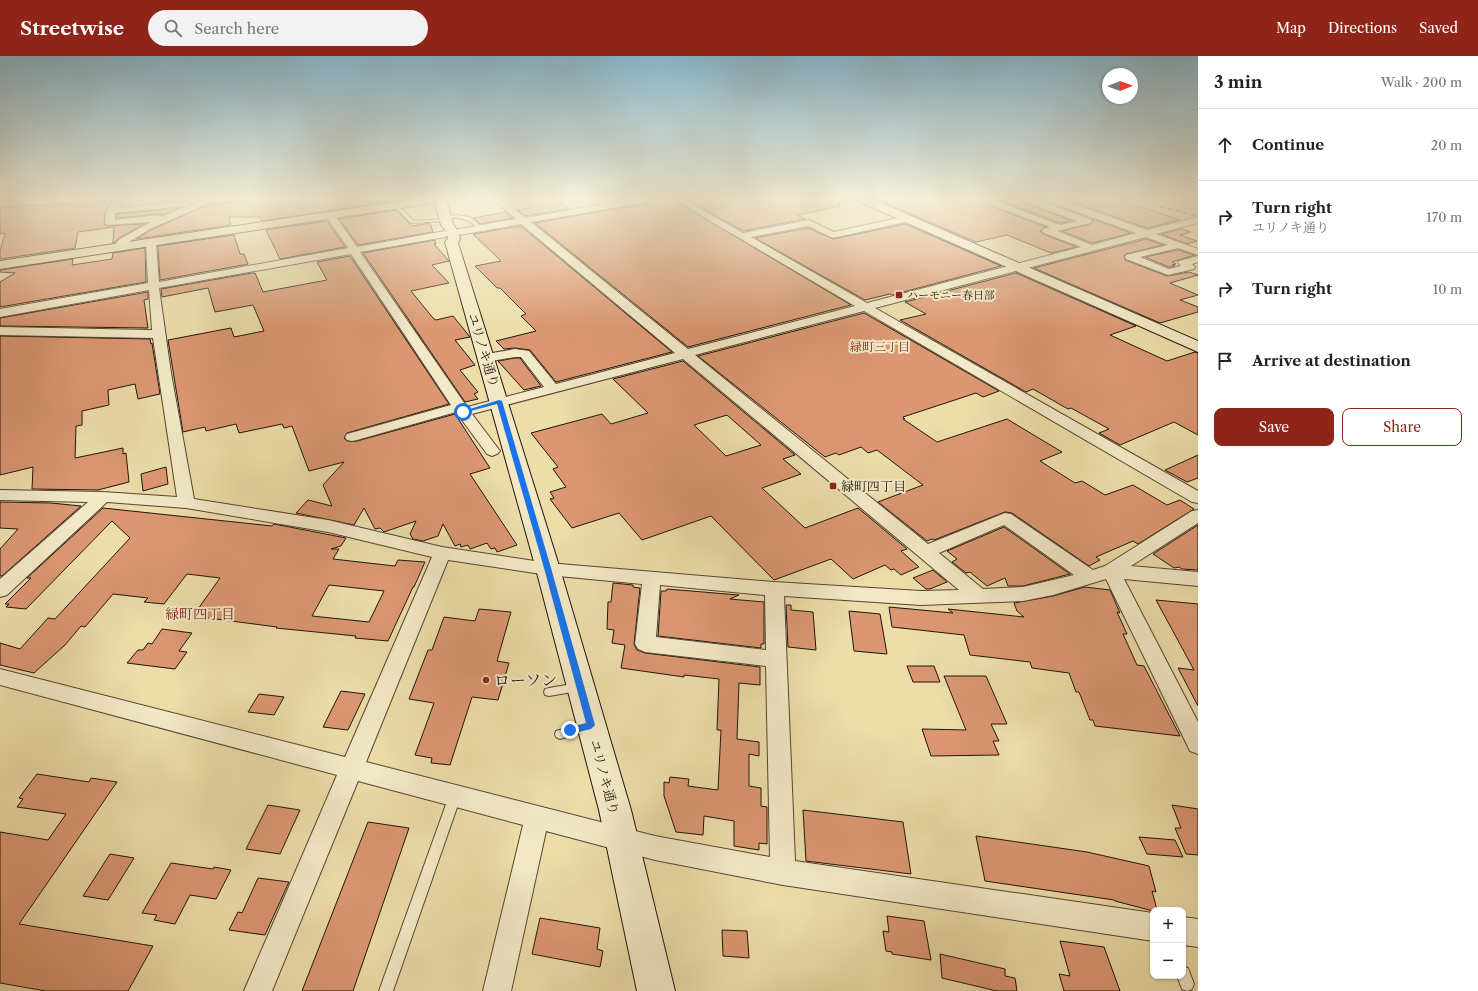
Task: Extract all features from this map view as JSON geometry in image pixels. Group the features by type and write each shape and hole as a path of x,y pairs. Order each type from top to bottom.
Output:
{"highway":[{"path":"0,265 151,243"}],"street":[{"path":"116,248 121,243"},
{"path":"151,243 153,286 158,334 186,503"},
{"path":"349,243 461,410 492,451"},
{"path":"0,313 354,250 387,243"},
{"name":"ユリノキ通り","path":"452,243 548,568 591,725 622,839 656,991"},
{"path":"549,243 979,596"},
{"path":"755,243 1198,498"},
{"path":"960,243 1198,347"},
{"path":"1078,243 1092,248"},
{"path":"352,437 461,410 486,406 499,401 1113,243"},
{"path":"1171,243 1198,252"},
{"path":"1178,245 1130,258 1168,272 1190,266 1183,263 1198,259"},
{"path":"0,331 158,334"},
{"path":"486,358 514,353 525,354 552,388"},
{"path":"0,495 103,497 186,503 328,526 442,553 548,568 774,589 921,598 1023,594 1053,588 1111,571 1195,521"},
{"path":"0,590 103,497"},
{"path":"926,552 1005,518 1090,577"},
{"path":"258,991 442,553"},
{"path":"1111,571 1198,579"},
{"path":"1111,571 1198,744"},
{"path":"652,578 644,644 777,659"},
{"path":"774,589 783,872"},
{"path":"0,677 455,795 497,801 537,817 655,848 783,872 1150,926"},
{"path":"497,991 537,817"},
{"path":"1186,931 1198,933"}],"lane":[{"path":"549,692 580,686"},
{"path":"560,734 591,725"},
{"path":"386,991 455,795"}],"building":[{"path":"2,243 76,243 75,248 0,259"},
{"path":"181,243 236,243 240,254 244,254 248,264 160,280 158,246"},
{"path":"272,243 342,243 345,247 280,259"},
{"path":"356,243 372,243 358,245"},
{"path":"420,243 436,243 436,244 434,244 449,261 432,265 449,283 411,291 433,318 436,320 453,316 470,337 455,340 475,365 460,370 478,392 474,394 478,399 465,402 363,253"},
{"path":"482,243 541,243 672,352 556,382 530,350 515,348 504,349 496,341 536,331 521,316 526,314 475,266 501,261"},
{"path":"559,243 746,243 851,305 688,347"},
{"path":"763,243 948,243 1001,266 892,295 890,294 865,300"},
{"path":"1026,243 1065,243 1076,247 1051,253"},
{"path":"1132,243 1156,243 1163,245 1126,254 1124,256 1125,260 1167,276 1189,272 1198,275 1170,283 1198,295 1180,300 1198,307 1198,312 1160,323 1034,268"},
{"path":"145,248 146,282 0,307 0,282 15,273 0,272 0,270 73,259 72,265 112,259 113,253"},
{"path":"1178,250 1195,255 1172,262 1176,264 1172,265 1175,266 1169,267 1145,257"},
{"path":"350,256 449,404 347,433 344,438 347,441 357,441 455,414 490,468 470,474 517,545 497,552 495,548 491,549 487,543 470,549 468,545 461,547 460,544 455,546 443,524 438,536 423,541 413,539 410,534 416,521 384,532 380,528 375,529 364,508 354,525 296,513 308,500 332,506 323,485 344,462 309,471 292,426 284,428 282,424 239,433 236,424 206,431 205,427 183,432 168,340 231,328 234,337 264,331 253,305 215,312 208,288 162,297 161,289 255,273 263,292 327,280 317,262"},
{"path":"1016,273 1136,326 1110,335 1167,361 1195,352 1198,353 1198,435 1174,422 1120,445 1099,433 1109,429 1071,408 1068,409 1033,389 1026,392 900,320 926,314 905,302"},
{"path":"148,292 148,299 144,300 148,328 0,326 0,318"},
{"path":"864,313 999,391 983,397 976,393 903,417 905,419 903,419 937,442 1007,419 1062,452 1040,461 1075,483 1082,481 1105,495 1133,485 1167,505 1180,500 1194,509 1138,544 1133,541 1096,557 1100,560 1089,566 1012,513 1005,512 934,540 932,539 927,541 878,502 923,485 877,450 868,453 861,447 839,455 836,453 825,457 698,356"},
{"path":"0,336 150,339 151,344 152,343 160,394 138,399 135,384 108,390 109,405 82,411 82,425 76,426 75,458 123,448 123,454 126,453 129,482 98,490 32,489 33,467 0,475"},
{"path":"520,358 541,386 524,390 498,361"},
{"path":"683,361 795,455 783,459 801,474 762,488 805,528 858,508 907,549 901,551 919,567 901,575 894,569 891,570 885,565 853,579 831,559 774,580 711,516 642,540 619,513 572,528 550,499 554,498 550,492 566,487 553,469 558,467 531,433 602,414 611,424 648,413 613,379","holes":["727,415 761,445 726,456 694,425"]},
{"path":"1198,455 1198,478 1187,482 1165,470"},
{"path":"166,467 168,484 143,491 141,474"},
{"path":"0,502 51,503 81,506 2,576 0,576 0,549 18,529 0,528"},
{"path":"103,508 272,526 274,524 346,538 341,546 331,549 339,549 333,559 395,566 398,560 425,562 388,641 355,638 356,636 276,628 277,627 193,616 220,578 187,574 164,604 144,602 148,598 113,594 85,627 81,626 65,645 34,673 0,665 0,643 20,649 48,618 55,619 130,538 112,521 26,609 6,607 9,604 5,604 31,578 27,578","holes":["329,585 384,591 369,622 312,616"]},
{"path":"1198,525 1198,570 1182,569 1179,567 1174,568 1153,554"},
{"path":"1004,527 1070,574 1023,586 1008,586 1005,578 987,586 970,572 966,573 952,562 957,559 947,551"},
{"path":"933,570 947,582 930,589 926,589 913,578"},
{"path":"613,583 633,585 633,587 640,588 634,644 637,650 645,653 760,667 760,685 739,683 737,739 759,742 759,756 749,754 749,786 761,788 761,806 767,807 767,844 759,843 759,850 734,846 734,821 704,816 703,835 676,832 664,796 664,782 669,783 670,777 689,779 688,786 718,790 721,730 717,730 719,679 684,675 684,677 621,668 625,645 612,643 614,630 607,629 608,602 611,602"},
{"path":"1085,587 1110,590 1120,613 1117,612 1127,634 1123,634 1137,665 1144,666 1180,736 1095,726 1093,720 1090,720 1079,692 1076,692 1069,673 1032,668 1030,662 970,655 964,635 892,627 889,607 953,613 948,609 1024,617 1017,611 1014,603 1053,596"},
{"path":"667,589 739,595 730,599 764,602 764,644 761,644 761,648 658,636 661,591 666,591"},
{"path":"1156,600 1198,604 1198,706 1178,668 1194,670"},
{"path":"786,605 791,605 791,610 813,612 816,650 788,647"},
{"path":"479,609 511,612 497,661 509,663 498,700 472,697 450,765 431,763 432,758 415,755 434,703 409,699 428,650 432,650 444,617 475,621"},
{"path":"849,611 880,614 887,654 854,651"},
{"path":"162,629 192,633 179,651 187,652 175,669 127,663 138,650 143,650 148,643 152,644"},
{"path":"907,666 934,666 940,682 913,682"},
{"path":"944,676 986,676 1007,724 991,724 999,741 993,741 999,755 931,756 922,729 966,730"},
{"path":"341,691 365,694 348,730 323,727"},
{"path":"259,694 284,697 274,715 248,712"},
{"path":"37,774 89,782 91,778 117,782 19,924 153,946 128,991 46,991 0,983 0,832 48,840 66,814 17,807 23,799 19,798"},
{"path":"268,805 300,810 280,854 246,849"},
{"path":"1172,805 1198,809 1198,855 1186,854 1175,828 1181,828"},
{"path":"803,810 903,822 911,874 806,861"},
{"path":"368,822 409,828 353,991 302,991"},
{"path":"976,836 1087,852 1149,866 1156,892 1152,891 1156,907 1150,907 1150,910 1114,900 985,881"},
{"path":"1139,837 1175,840 1183,857 1147,854"},
{"path":"110,854 134,858 108,900 83,896"},
{"path":"171,863 231,870 216,899 190,895 175,924 154,920 157,915 142,913"},
{"path":"258,878 289,882 265,935 229,930 238,912 242,913"},
{"path":"887,916 924,921 931,960 892,954 892,952 886,951 883,931 889,932"},
{"path":"540,918 600,928 597,949 603,951 600,967 532,954"},
{"path":"722,930 747,931 749,958 723,956"},
{"path":"1060,941 1104,947 1120,991 1064,991 1059,974 1070,976"},
{"path":"940,954 1005,969 1005,976 1015,978 1017,991 997,991 942,978"}],"place":[{"name":"ハーモニー春日部","path":"899,295"},
{"name":"緑町四丁目","path":"833,486"},
{"name":"ローソン","path":"486,680"}],"district":[{"name":"緑町三丁目","path":"880,347"},
{"name":"緑町四丁目","path":"200,614"}],"route":[{"path":"463,412 499,401 548,568 591,725 570,730"}]}
